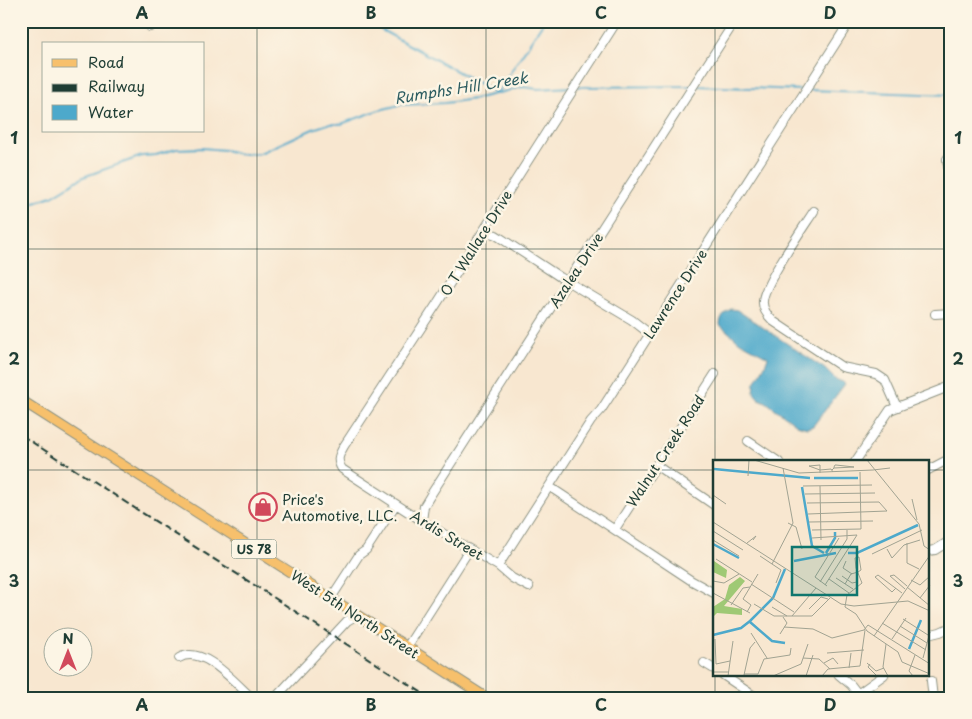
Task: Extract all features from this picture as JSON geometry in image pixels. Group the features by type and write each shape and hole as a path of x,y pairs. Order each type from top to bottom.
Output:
{"main road":[{"name":"West 5th North Street","path":"21,400 487,698"}],"street":[{"name":"O T Wallace Drive","path":"340,466 338,458 344,446 484,231 617,21"},
{"name":"Azalea Drive","path":"422,521 424,506 430,496 735,21"},
{"name":"Lawrence Drive","path":"498,566 591,421 601,410 850,21"},
{"path":"951,154 947,159 951,189"},
{"path":"814,211 767,286 762,302 766,314 773,321 842,367 876,374 885,380 897,406"},
{"path":"484,231 496,235 632,320 650,334"},
{"path":"935,314 951,313"},
{"name":"Walnut Creek Road","path":"618,531 715,374"},
{"path":"856,460 890,410 951,386"},
{"path":"748,441 776,460"},
{"path":"930,469 951,458"},
{"name":"Ardis Street","path":"340,466 422,521 498,566 512,578 529,587"},
{"path":"657,466 713,504"},
{"path":"550,487 692,581 713,592"},
{"path":"331,598 396,504"},
{"path":"930,550 935,550 951,540"},
{"path":"407,647 469,550"},
{"path":"275,698 347,621 357,615"},
{"path":"930,634 951,627"},
{"path":"179,658 185,654 192,654 207,660 222,669 252,698"},
{"path":"704,663 713,668"},
{"path":"724,676 757,698"},
{"path":"840,676 851,685 855,696 883,676"},
{"path":"931,682 933,698"}],"water":[{"path":"731,309 737,310 825,369 835,379 845,384 813,426 807,428 797,425 759,399 754,393 755,383 768,357 740,342 720,325 723,315"}],"waterway":[{"path":"365,21 497,93"},
{"path":"497,93 544,21"},
{"name":"Rumphs Hill Creek","path":"578,87 691,86"},
{"name":"Rumphs Hill Creek","path":"696,86 803,90"},
{"name":"Rumphs Hill Creek","path":"23,206 52,196 83,177 142,156 156,155 176,149 202,148 225,150 240,154 260,153 313,129 328,124 341,124 379,110 400,105 445,103 474,99 523,87 538,89 571,87"},
{"name":"Rumphs Hill Creek","path":"808,90 951,95"}],"railway":[{"path":"21,435 430,698"}],"place":[{"name":"Price's Automotive, LLC.","path":"263,507"}]}
